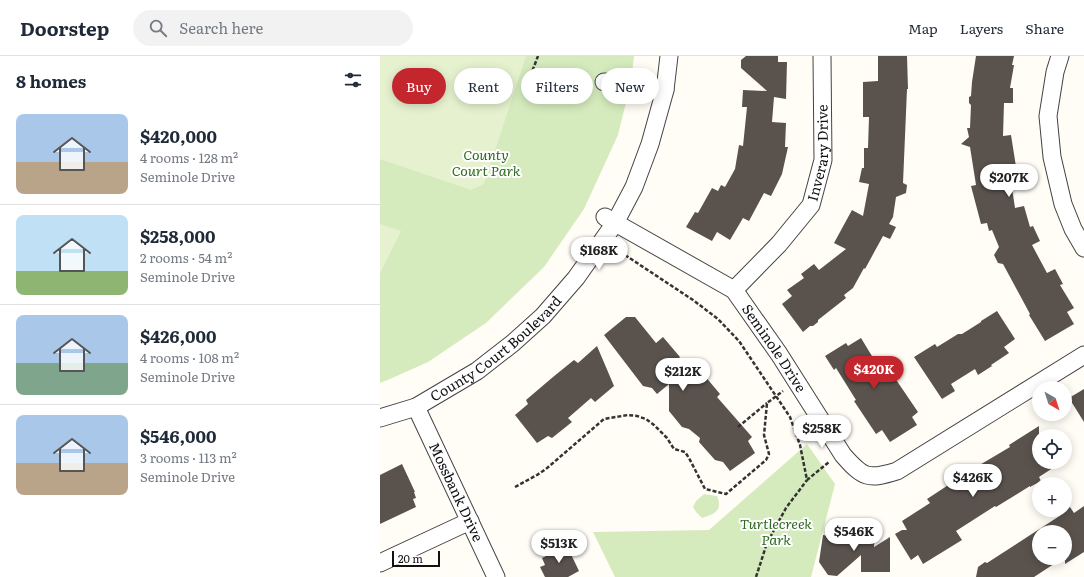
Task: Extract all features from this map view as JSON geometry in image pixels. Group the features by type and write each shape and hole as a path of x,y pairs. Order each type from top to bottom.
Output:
{"street":[{"name":"County Court Boulevard","path":"380,418 416,407 477,371 513,343 543,316 576,278 610,220 634,187 650,144 666,90 670,56"},
{"name":"Inverary Drive","path":"734,290 779,244 811,205 823,160 822,56"},
{"path":"1060,56 1055,72 1048,116 1052,156 1063,204 1073,229 1084,248"},
{"path":"659,89 666,90"},
{"name":"Seminole Drive","path":"610,220 734,290 779,354 842,452 854,468 866,476 879,477 897,471 1084,355"},
{"name":"Mossbank Drive","path":"416,407 496,577"},
{"path":"380,563 470,521"}],"path":[{"path":"533,68 538,56"},
{"path":"625,255 693,300 718,319 739,341 790,417 800,445 807,480"},
{"path":"738,427 796,381"},
{"path":"515,487 546,469 604,419 628,415 646,419 667,438 674,449 685,452 705,489 726,494 766,460 769,454 764,435 768,403"},
{"path":"756,577 767,542 786,508 807,480 842,452"}],"green space":[{"name":"County Court Park","path":"380,56 634,56 633,68 601,68 601,104 626,104 618,135 584,209 544,267 486,323 428,362 380,383"},
{"path":"380,56 526,56 513,96 513,68 454,68 454,104 510,104 484,184 471,190 380,159"},
{"path":"380,224 401,231 380,273"},
{"name":"Turtlecreek Park","path":"807,444 835,484 811,577 615,577 593,532 709,530"},
{"path":"704,494 717,496 719,505 717,511 702,518 693,507 696,501"}],"building":[{"path":"746,56 778,56 778,62 787,62 786,99 774,97 772,122 786,123 785,147 788,147 782,174 771,196 764,193 749,221 743,218 730,240 717,232 712,241 686,227 695,212 698,213 712,188 718,191 721,185 725,187 735,169 739,145 743,146 747,107 742,107 743,90 767,91 741,68 741,60"},
{"path":"878,56 907,56 908,89 903,183 907,185 906,193 896,197 893,217 889,224 896,227 890,239 883,236 853,288 844,295 846,298 818,320 818,322 813,326 810,326 803,332 782,304 792,296 787,290 804,278 801,274 814,264 819,270 846,249 834,243 852,210 863,216 869,184 859,182 862,168 864,168 864,148 868,148 869,117 863,117 863,82 878,81"},
{"path":"976,56 1014,56 1010,88 1013,88 1013,103 1004,103 1003,136 1011,135 1017,173 1010,175 1015,208 1024,206 1030,227 1033,226 1040,241 1032,245 1047,273 1055,269 1063,284 1060,285 1074,308 1067,312 1074,324 1045,341 1029,315 1030,314 1003,264 998,263 994,255 999,247 992,230 989,231 987,223 981,224 971,186 976,185 970,147 961,144 969,137 967,128 970,128 971,105 969,103 969,97 971,96"},
{"path":"997,311 1015,339 1004,347 1009,353 978,375 975,369 951,384 955,391 942,399 914,357 935,344 937,347 958,334 962,334"},
{"path":"626,317 635,317 656,343 663,337 680,357 678,359 699,380 704,375 720,394 717,397 752,437 748,441 755,453 730,471 723,462 715,460 699,442 700,438 689,429 682,427 669,411 669,384 657,394 652,388 643,386 604,335"},
{"path":"861,338 878,366 884,362 918,412 912,417 917,425 890,442 882,430 876,434 854,401 856,400 836,368 834,370 825,356 846,343 848,346"},
{"path":"597,346 614,386 595,402 591,398 568,418 572,422 552,438 548,436 537,443 515,415 528,404 526,400 553,377 574,360 578,363"},
{"path":"1084,389 1084,422 1072,403 1072,396"},
{"path":"1032,430 1032,469 1051,469 1039,477 1032,477 1032,486 996,507 995,506 956,531 962,540 923,564 918,555 911,560 895,534 902,530 907,530 902,521 930,503 927,499 956,479 1010,447 1009,445"},
{"path":"402,464 415,492 416,498 413,499 416,507 380,524 380,475"},
{"path":"1084,506 1084,552 1072,560 1072,525 1046,525 1058,517 1072,517 1072,510 1074,513"},
{"path":"838,528 858,531 858,528 875,529 874,547 890,537 890,572 861,572 861,555 837,576 828,575 819,562 823,535 836,537"},
{"path":"1032,534 1032,565 1052,565 1034,577 976,577 978,567 985,562 987,563"},
{"path":"567,546 579,571 568,577 545,577 540,567 545,565 542,558"}]}
